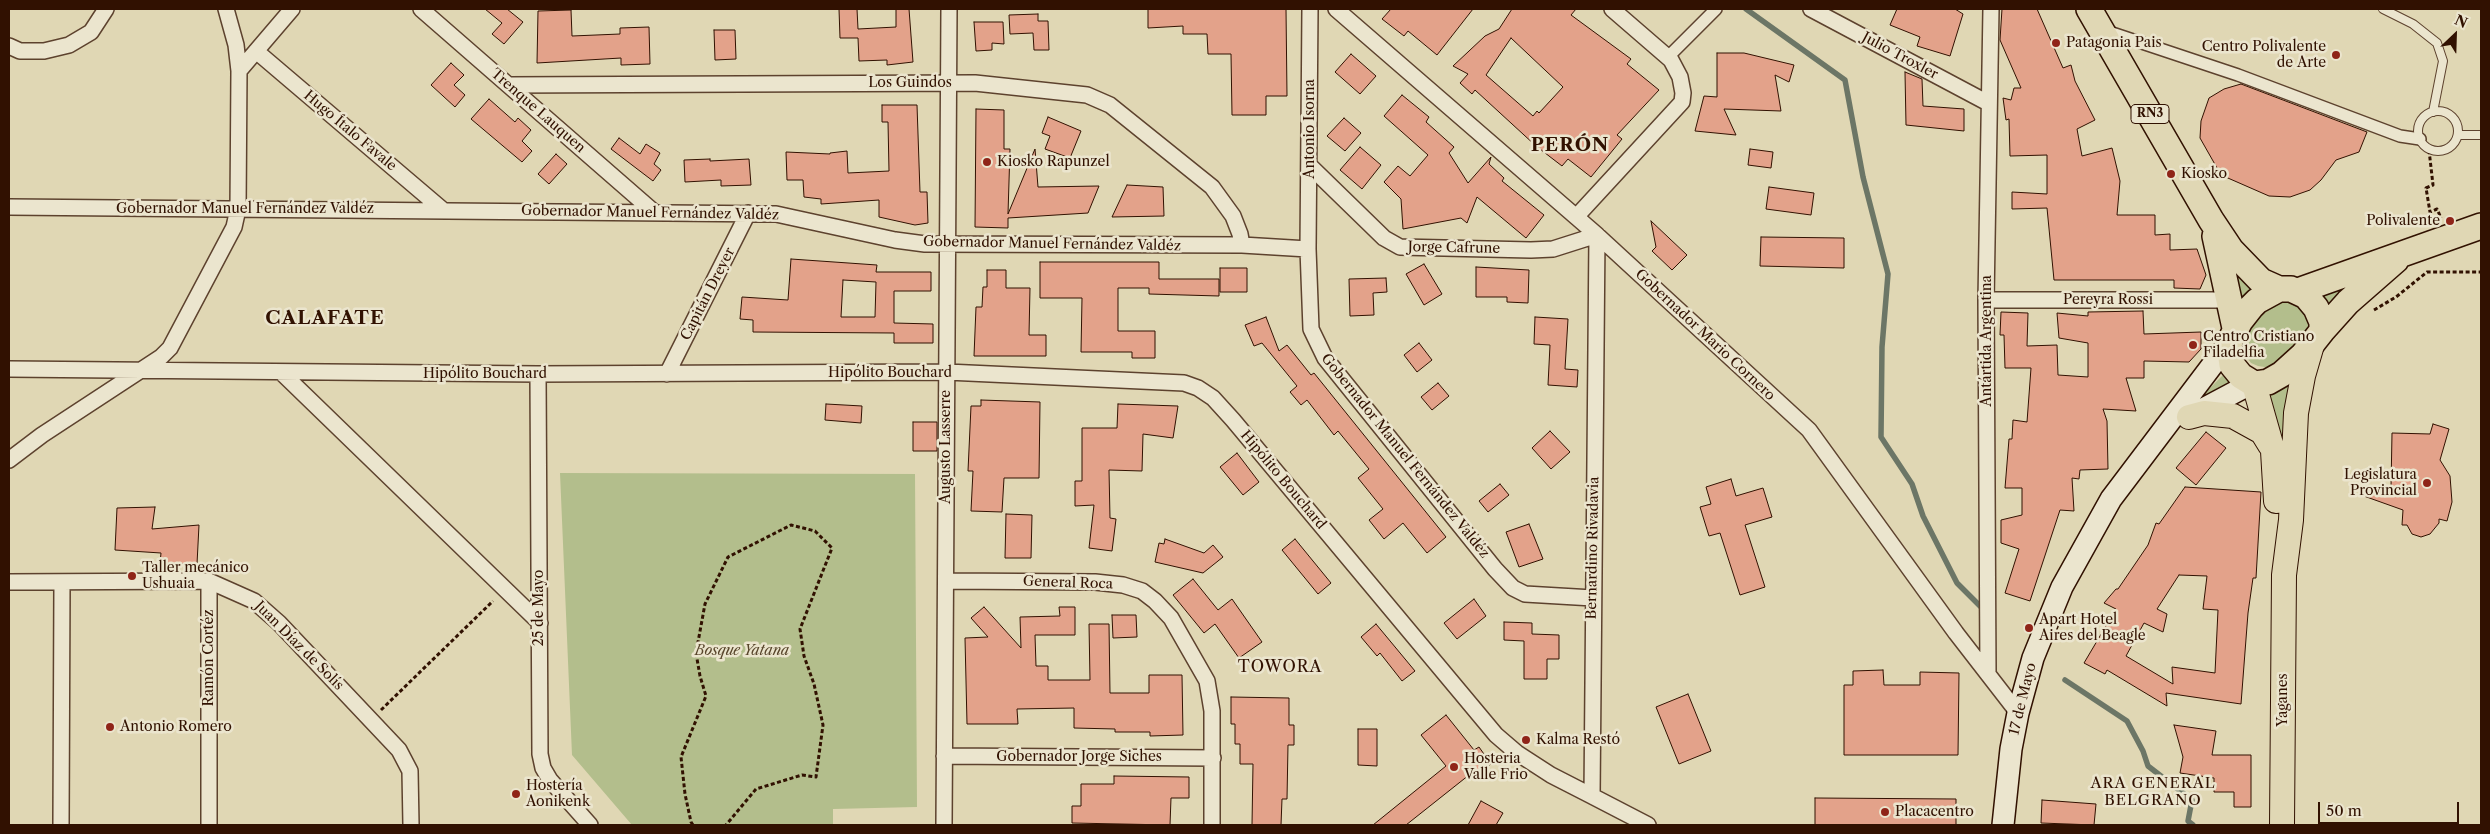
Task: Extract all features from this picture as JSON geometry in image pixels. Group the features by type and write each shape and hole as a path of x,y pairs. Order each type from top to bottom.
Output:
{"highway":[{"name":"RN3","path":"2089,9 2211,220 2231,250 2261,280 2306,296 2316,308 2322,322 2317,338"},
{"name":"RN3","path":"2211,220 2230,300 2232,365 2241,376 2253,384"},
{"path":"2232,336 2257,301 2481,226"},
{"path":"2253,384 2268,382 2282,374 2348,302 2404,253"}],"main road":[{"name":"17 de Mayo","path":"2004,825 2011,749 2018,713 2033,658 2062,587 2111,499 2147,454 2174,414 2207,375 2232,336"},
{"name":"Yaganes","path":"2282,825 2284,575 2291,520 2296,413 2303,376 2317,338"},
{"name":"Yaganes","path":"2253,384 2274,452 2276,526 2284,575"},
{"name":"17 de Mayo","path":"2147,454 2189,417 2253,384"},
{"path":"2189,417 2204,413 2233,416 2262,432 2274,452"}],"street":[{"path":"9,46 20,51 44,51 70,45 91,32 106,9"},
{"path":"9,460 42,435 143,369 170,348 234,227 238,209 239,71 236,45 226,9"},
{"path":"239,71 292,9"},
{"name":"Trenque Lauquen","path":"421,9 655,213"},
{"name":"Augusto Lasserre","path":"944,825 949,9"},
{"name":"Antonio Isorna","path":"1308,249 1310,9"},
{"name":"Gobernador Mario Cornero","path":"1336,9 1597,235 1809,430 2018,713"},
{"path":"1576,217 1682,102 1683,94 1680,77 1668,58 1612,9"},
{"path":"1668,58 1716,9"},
{"name":"Julio Troxler","path":"1811,9 1988,103"},
{"name":"Antártida Argentina","path":"1988,674 1986,300 1991,9"},
{"path":"2102,30 2238,76 2400,136 2420,139"},
{"name":"Hugo Ítalo Favale","path":"256,51 444,211"},
{"name":"Los Guindos","path":"509,85 949,83 990,84 1087,95 1104,101 1212,187 1233,216 1242,245"},
{"name":"Jorge Cafrune","path":"1310,166 1384,238 1400,247 1531,250 1553,248 1597,235"},
{"name":"Gobernador Manuel Fernández Valdéz","path":"9,208 748,213 776,214 895,240 947,245 1242,245 1308,249 1311,329 1325,358 1496,569 1513,588 1525,594 1593,598"},
{"name":"Capitán Dreyer","path":"668,374 748,213"},
{"name":"Bernardino Rivadavia","path":"1592,796 1597,235"},
{"name":"Pereyra Rossi","path":"1986,300 2230,300"},
{"name":"Hipólito Bouchard","path":"9,369 538,374 947,372 1184,382 1198,388 1212,398 1233,420 1496,735 1524,758 1592,796"},
{"path":"281,372 540,624"},
{"name":"25 de Mayo","path":"538,374 540,754 543,768 550,780 590,825"},
{"name":"General Roca","path":"946,580 1095,582 1123,585 1142,591 1155,601 1171,618 1207,681 1212,711 1212,825"},
{"name":"Juan Díaz de Solís","path":"9,582 209,581 254,601 279,623 400,750 410,771 411,825"},
{"name":"Ramón Cortéz","path":"209,581 209,825"},
{"path":"60,825 62,582"},
{"name":"Gobernador Jorge Siches","path":"944,756 1213,758"},
{"path":"1592,796 1648,825"}],"lane":[{"path":"2383,9 2413,24 2437,43 2444,61 2433,112"},
{"path":"2433,112 2447,113 2456,122 2458,134 2452,146 2448,149 2442,151 2429,149 2420,139 2419,126 2427,115 2433,112"},
{"path":"2458,134 2481,135"}],"path":[{"path":"2429,149 2433,185 2426,188 2430,212 2437,209 2443,225"},
{"path":"2373,311 2396,297 2427,272 2481,272"},
{"path":"693,825 690,822 685,794 681,757 706,696 696,652 705,604 728,557 791,525 815,531 832,548 800,629 804,656 814,684 823,725 816,777 802,775 756,789 726,825"},
{"path":"372,719 505,590"}],"green space":[{"path":"2233,269 2254,289 2239,305"},
{"path":"2376,270 2341,294 2326,308 2321,294"},
{"path":"2281,300 2294,302 2303,309 2309,320 2308,333 2271,368 2258,366 2251,363 2241,350 2241,332 2254,315"},
{"path":"2223,375 2232,384 2181,417"},
{"path":"2288,383 2289,385 2283,524 2264,391"},
{"name":"Bosque Yatana","path":"560,473 915,474 917,807 833,809 833,825 632,825 572,755"}],"building":[{"path":"485,9 507,9 523,22 504,44 492,34 502,23"},
{"path":"839,9 857,9 858,29 896,27 896,9 909,9 913,62 887,65 887,60 859,61 858,38 840,38"},
{"path":"1148,9 1286,9 1287,96 1266,96 1266,115 1232,115 1231,54 1208,54 1207,34 1183,34 1183,26 1148,28"},
{"path":"1391,9 1473,9 1437,55 1408,31 1404,36 1382,19"},
{"path":"1512,9 1576,9 1571,15 1631,59 1627,64 1659,90 1617,135 1622,139 1591,177 1568,159 1562,166 1536,146 1475,90 1472,94 1460,83 1468,74 1453,66 1485,36 1499,29","holes":["1511,38 1563,87 1539,113 1537,111 1533,116 1486,75"]},
{"path":"1897,9 1955,9 1963,14 1950,56 1917,46 1920,37 1890,25"},
{"path":"2002,9 2037,9 2063,68 2071,65 2075,81 2095,120 2077,129 2082,156 2112,148 2120,181 2117,215 2155,215 2155,235 2170,234 2170,250 2197,249 2206,275 2200,289 2174,288 2174,280 2054,280 2047,208 2012,209 2012,192 2047,194 2047,155 2010,156 2009,119 2006,120 2003,98 2011,100 2014,88 2021,88 2000,40"},
{"path":"571,10 572,36 620,34 620,28 649,27 650,64 621,65 621,58 537,63 538,11"},
{"path":"1038,14 1038,21 1048,21 1049,50 1034,50 1033,33 1010,34 1009,15"},
{"path":"974,22 1003,22 1004,44 992,43 992,50 976,51"},
{"path":"714,30 735,30 736,59 715,60"},
{"path":"1717,53 1744,53 1794,65 1789,82 1775,75 1781,111 1724,109 1736,135 1695,131 1704,96 1717,97"},
{"path":"1351,54 1376,76 1360,94 1335,72"},
{"path":"451,63 464,75 454,85 465,95 455,107 431,85"},
{"path":"1905,72 1922,79 1923,106 1964,109 1964,131 1906,125"},
{"path":"2241,84 2367,132 2359,152 2336,160 2321,180 2310,190 2290,197 2269,196 2221,175 2200,138 2201,121 2209,98 2224,89"},
{"path":"1402,95 1429,117 1426,122 1454,147 1449,153 1468,183 1491,157 1489,164 1504,178 1502,181 1544,215 1526,238 1477,197 1467,223 1461,218 1403,229 1401,199 1384,182 1398,166 1410,176 1428,155 1384,116"},
{"path":"489,99 515,122 518,118 531,130 522,141 532,151 522,162 471,119"},
{"path":"882,105 917,105 920,192 927,192 928,223 915,225 879,217 879,200 821,204 821,199 804,197 803,180 787,180 786,152 830,154 847,151 848,173 889,171 888,122 882,122"},
{"path":"976,109 1004,110 1004,149 1010,149 1008,214 1035,149 1038,187 1099,186 1088,213 1008,218 1008,228 975,227"},
{"path":"1048,117 1081,131 1070,158 1045,149 1050,136 1042,133"},
{"path":"1344,118 1361,133 1345,151 1327,136"},
{"path":"619,138 640,154 646,144 660,153 654,164 661,170 653,181 611,149"},
{"path":"1360,147 1381,165 1362,189 1340,170"},
{"path":"1750,149 1773,152 1771,168 1748,165"},
{"path":"556,154 567,164 549,184 538,174"},
{"path":"710,159 710,161 749,159 751,185 721,186 721,180 685,182 684,160"},
{"path":"1127,185 1163,187 1164,216 1112,217"},
{"path":"1769,187 1814,193 1811,215 1766,209"},
{"path":"1651,221 1687,255 1672,270 1652,251 1656,247"},
{"path":"1761,237 1844,238 1844,268 1760,266"},
{"path":"791,259 877,265 876,272 931,272 931,291 894,291 894,323 933,324 933,343 894,343 894,333 753,332 753,320 740,319 742,297 788,300","holes":["843,280 876,282 875,317 841,317"]},
{"path":"1040,262 1159,262 1159,279 1219,279 1219,296 1149,294 1149,288 1118,288 1118,331 1155,331 1155,358 1132,358 1132,352 1081,352 1082,298 1040,298"},
{"path":"1424,264 1442,294 1424,305 1406,274"},
{"path":"1476,267 1529,270 1528,303 1507,302 1507,297 1476,297"},
{"path":"1220,268 1247,268 1247,292 1220,292"},
{"path":"987,270 1006,270 1006,288 1030,288 1029,335 1046,335 1046,356 974,356 976,307 982,307 983,287 987,287"},
{"path":"1386,278 1387,292 1373,293 1374,315 1350,316 1349,279"},
{"path":"2143,311 2144,334 2201,332 2201,349 2189,362 2144,361 2144,378 2126,378 2136,411 2103,409 2107,421 2108,469 2080,470 2079,479 2072,478 2074,511 2060,510 2030,601 2005,593 2019,549 2001,543 2001,520 2022,515 2022,488 2005,488 2009,439 2012,439 2013,420 2027,422 2031,368 2005,368 2004,335 2000,335 2001,312 2028,313 2027,346 2057,345 2058,375 2088,377 2088,343 2059,338 2057,313 2088,316 2088,312"},
{"path":"1266,317 1279,351 1287,345 1311,375 1314,373 1446,537 1427,553 1403,523 1384,539 1369,520 1383,509 1358,478 1369,469 1338,431 1334,435 1307,400 1301,405 1290,392 1297,386 1262,343 1254,346 1245,325"},
{"path":"1535,317 1568,319 1565,369 1578,370 1577,387 1548,385 1550,345 1534,344"},
{"path":"1419,343 1432,360 1417,372 1404,355"},
{"path":"1438,383 1449,396 1432,410 1421,397"},
{"path":"981,400 1040,402 1039,478 1004,478 1002,512 971,511 973,471 968,471 971,406 981,406"},
{"path":"826,404 862,406 861,423 825,420"},
{"path":"1118,404 1178,406 1173,438 1143,434 1142,471 1109,470 1110,518 1116,519 1112,551 1089,548 1094,505 1075,506 1075,481 1082,481 1082,428 1117,428"},
{"path":"913,422 937,422 937,451 913,451"},
{"name":"Legislatura Provincial","path":"2433,424 2449,429 2440,460 2450,476 2452,502 2447,521 2439,519 2439,523 2430,534 2421,537 2412,534 2407,525 2402,525 2403,510 2361,495 2391,488 2392,433 2430,434"},
{"path":"1550,431 1570,452 1551,469 1532,448"},
{"path":"2206,432 2226,448 2196,485 2176,468"},
{"path":"1237,453 1259,482 1243,495 1220,467"},
{"path":"1731,479 1736,496 1763,488 1772,517 1745,525 1765,587 1740,595 1720,533 1709,536 1700,507 1711,504 1706,487"},
{"path":"1500,484 1509,495 1488,512 1479,501"},
{"path":"2185,487 2261,492 2256,578 2253,578 2248,613 2241,704 2166,693 2167,706 2107,670 2105,674 2084,663 2116,609 2104,603 2118,589 2148,545 2156,523 2159,524","holes":["2179,575 2207,576 2203,609 2218,610 2215,673 2172,667 2173,684 2126,656 2144,623 2163,632 2167,614 2157,609"]},
{"path":"155,507 152,529 199,525 197,564 160,563 161,553 115,550 117,508"},
{"path":"1006,514 1032,515 1031,558 1005,558"},
{"path":"1529,524 1543,559 1519,567 1506,532"},
{"path":"1165,539 1204,553 1213,545 1223,557 1203,573 1155,562 1159,543 1164,544"},
{"path":"1295,539 1331,583 1318,594 1282,550"},
{"path":"1193,579 1218,610 1232,599 1262,642 1239,658 1215,624 1204,633 1173,595"},
{"path":"1474,599 1486,616 1457,639 1444,623"},
{"path":"984,607 1021,648 1020,617 1060,616 1059,607 1075,607 1075,635 1035,635 1036,666 1048,666 1048,680 1090,680 1089,624 1109,624 1110,693 1149,693 1149,675 1182,675 1183,735 1150,736 1150,732 1115,732 1115,729 1074,728 1074,708 1017,709 1018,724 967,724 965,638 988,637 971,618"},
{"path":"1112,615 1136,615 1137,637 1113,638"},
{"path":"1504,622 1532,623 1532,634 1559,635 1559,659 1547,659 1547,679 1524,679 1524,641 1504,640"},
{"path":"1376,624 1415,671 1402,681 1380,653 1377,656 1361,637"},
{"path":"1883,670 1884,685 1920,685 1920,672 1959,673 1958,755 1844,755 1844,685 1853,685 1853,671"},
{"path":"1688,694 1711,751 1679,764 1656,707"},
{"path":"1231,697 1289,698 1289,725 1294,725 1294,745 1288,745 1287,799 1282,799 1281,825 1252,825 1253,764 1240,764 1240,744 1235,744 1235,724 1231,724"},
{"path":"1446,715 1474,750 1479,747 1491,764 1471,778 1469,775 1406,825 1373,825 1446,766 1421,735"},
{"path":"2174,725 2216,731 2212,755 2251,755 2251,807 2234,807 2234,792 2214,792 2214,778 2180,773 2183,757"},
{"path":"1358,729 1377,729 1377,766 1358,765"},
{"path":"1114,776 1189,777 1189,798 1171,798 1170,825 1072,823 1072,806 1081,806 1081,784 1114,784"},
{"name":"Placacentro","path":"1815,798 1956,799 1956,825 1815,825"},
{"path":"2042,800 2096,804 2094,825 2041,823"},
{"path":"1481,801 1503,813 1496,825 1468,825"}],"waterway":[{"path":"1746,9 1845,80 1863,177 1888,274 1882,347 1881,437 1912,484 1923,516 1957,583 1981,607"},
{"path":"2065,680 2127,721 2143,751 2148,766 2192,800 2188,821 2193,825"}],"place":[{"name":"Patagonia Pais","path":"2056,43"},
{"name":"Centro Polivalente de Arte","path":"2336,55"},
{"name":"Kiosko Rapunzel","path":"987,162"},
{"name":"Kiosko","path":"2171,174"},
{"name":"Polivalente","path":"2450,221"},
{"name":"Centro Cristiano Filadelfia","path":"2193,345"},
{"name":"Legislatura Provincial","path":"2427,483"},
{"name":"Taller mecánico Ushuaia","path":"132,576"},
{"name":"Apart Hotel Aires del Beagle","path":"2029,628"},
{"name":"Antonio Romero","path":"110,727"},
{"name":"Kalma Restó","path":"1526,740"},
{"name":"Hosteria Valle Frio","path":"1454,767"},
{"name":"Hostería Aonikenk","path":"516,794"},
{"name":"Placacentro","path":"1885,812"}],"district":[{"name":"PERÓN","path":"1570,146"},
{"name":"CALAFATE","path":"325,319"},
{"name":"TOWORA","path":"1280,667"},
{"name":"ARA GENERAL BELGRANO","path":"2153,792"}]}
